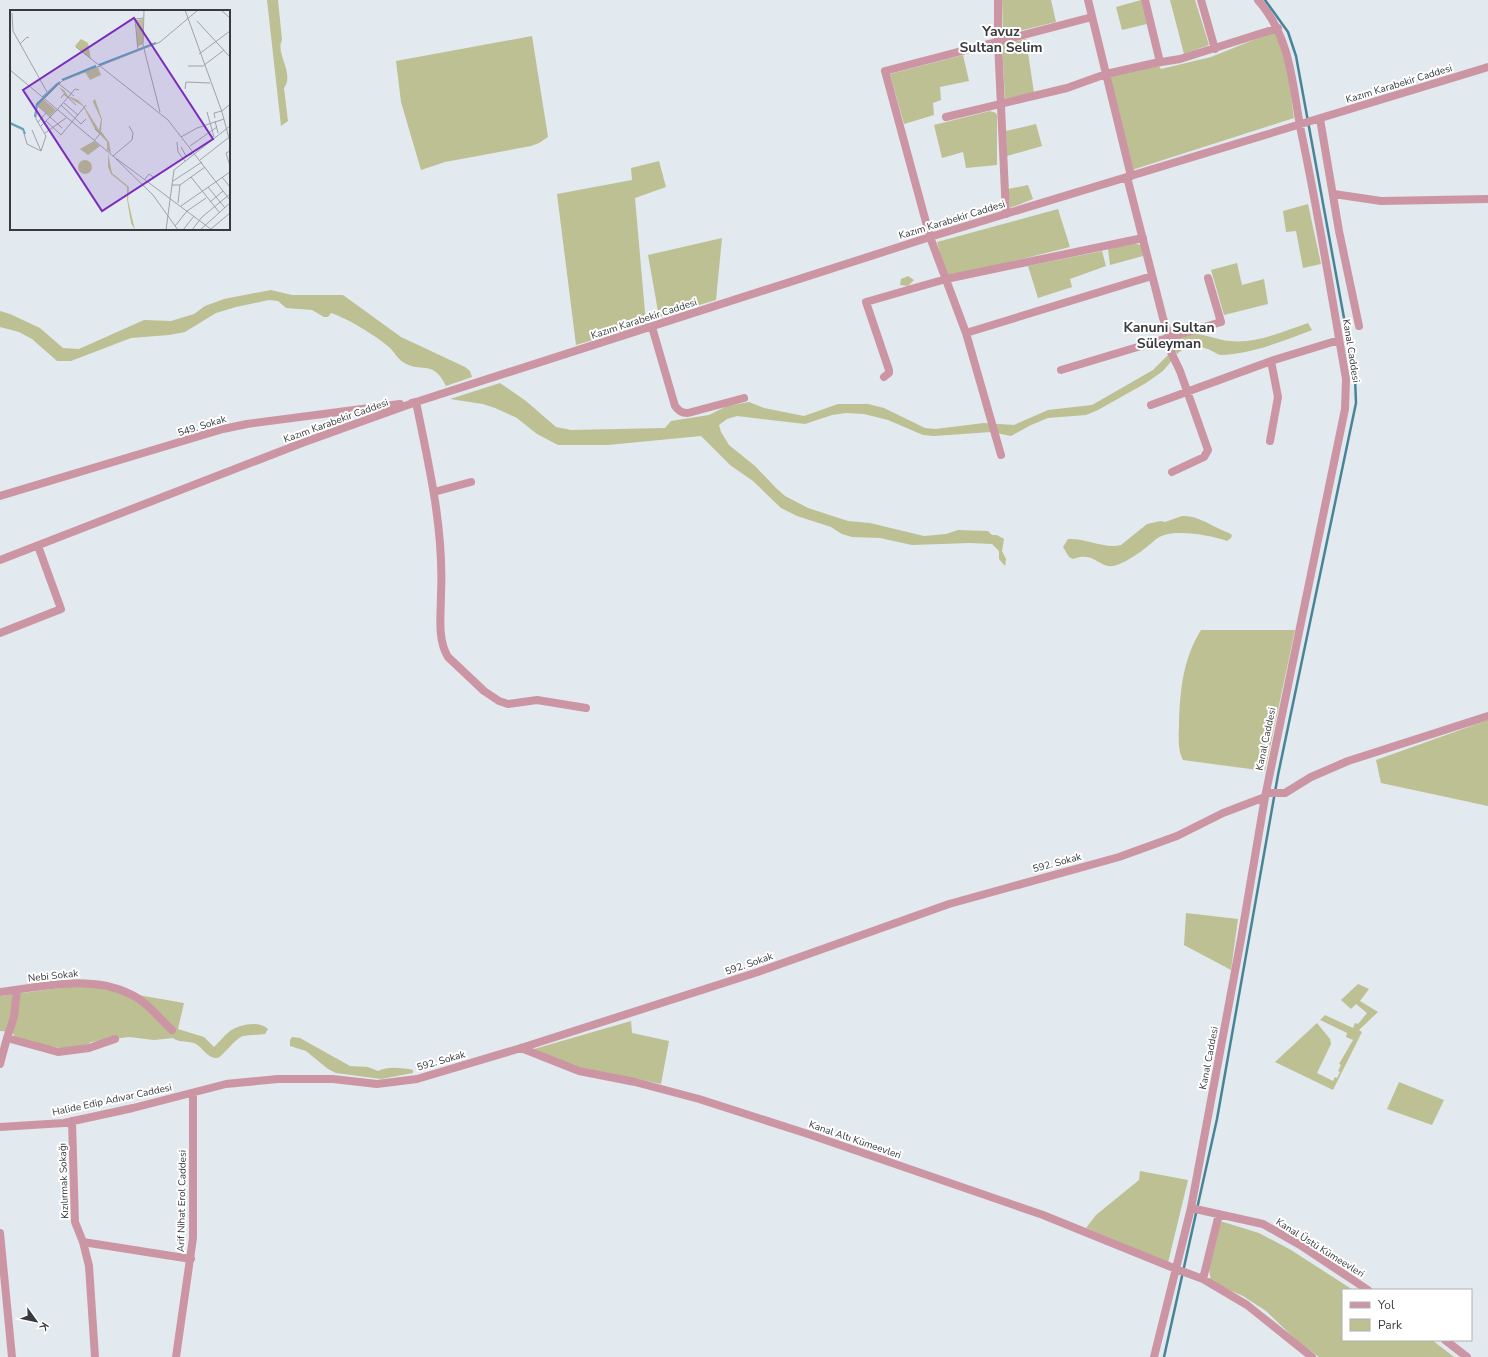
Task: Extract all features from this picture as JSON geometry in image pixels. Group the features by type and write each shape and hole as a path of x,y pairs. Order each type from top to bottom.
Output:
{"street":[{"path":"998,0 1000,105 1006,214"},
{"path":"1088,0 1152,276 1170,338 1171,352 1188,391 1207,453 1204,457 1172,472"},
{"path":"1145,0 1160,62"},
{"path":"1201,0 1215,48"},
{"name":"Kanal Caddesi","path":"1154,1357 1191,1208 1267,794 1345,409 1346,379 1315,197 1289,60 1278,28 1258,0"},
{"path":"1001,455 966,333 930,237 885,71 1092,17"},
{"path":"946,117 1067,88 1106,74 1160,62 1180,60 1278,28"},
{"name":"Kazım Karabekir Caddesi","path":"0,560 302,443 416,402 930,237 1488,67"},
{"path":"1318,120 1334,194 1339,231 1359,326"},
{"path":"1334,194 1381,201 1488,199"},
{"path":"884,377 889,373 889,370 866,302 946,279 1143,238"},
{"path":"966,333 1152,276"},
{"path":"1061,370 1221,322 1208,278"},
{"path":"652,327 678,410 688,414 744,398"},
{"path":"1151,405 1271,360 1339,340"},
{"path":"1270,441 1278,397 1271,360"},
{"path":"416,402 434,492 441,562 442,645 448,657 484,691 499,701 508,704 537,700 586,708"},
{"name":"549. Sokak","path":"0,496 223,429 247,424 416,402"},
{"path":"434,492 471,482"},
{"path":"0,633 61,609 38,546"},
{"path":"1267,794 1288,791 1311,777 1348,762 1488,716"},
{"name":"592. Sokak","path":"226,1084 278,1080 325,1079 377,1084 417,1079 521,1048 758,972 949,904 1119,857 1177,836 1223,813 1267,794"},
{"name":"Nebi Sokak","path":"0,992 81,982 119,990 131,994 172,1030"},
{"path":"0,1064 14,1017 17,990"},
{"path":"7,1038 58,1052 89,1048 115,1039"},
{"name":"Kanal Altı Kümeevleri","path":"521,1048 579,1070 635,1082 699,1099 808,1134 1043,1215 1176,1270"},
{"name":"Halide Edip Adıvar Caddesi","path":"0,1127 72,1121 133,1108 226,1084"},
{"name":"Arif Nihat Erol Caddesi","path":"176,1357 191,1259 194,1208 193,1093"},
{"name":"Kızılırmak Sokağı","path":"72,1121 75,1222 90,1266 94,1357"},
{"name":"Kanal Üstü Kümeevleri","path":"1191,1208 1253,1221 1272,1228 1366,1289"},
{"path":"1203,1279 1217,1213"},
{"path":"0,1233 12,1357"},
{"path":"83,1242 191,1259"},
{"path":"1176,1270 1203,1279 1247,1305 1312,1357"},
{"path":"1446,1341 1467,1357"}],"green space":[{"path":"267,0 278,0 282,40 281,51 287,76 287,82 284,88 288,121 281,126"},
{"path":"1002,0 1051,0 1056,22 1003,35"},
{"path":"1141,0 1147,24 1122,30 1116,7"},
{"path":"1170,0 1195,0 1209,45 1184,54"},
{"path":"1273,32 1278,38 1285,59 1294,118 1132,170 1110,79 1112,76 1159,66 1161,69 1211,57"},
{"path":"532,36 548,137 531,146 445,162 421,170 401,102 396,61"},
{"path":"1026,39 1034,93 1005,99 1002,44"},
{"path":"963,55 969,81 940,87 941,100 933,103 934,115 904,124 890,74"},
{"path":"990,111 996,113 997,116 997,165 966,168 963,152 942,158 934,125"},
{"path":"1036,124 1042,146 1007,156 1006,131"},
{"path":"659,161 666,187 635,198 646,324 576,345 557,194 632,180 631,168"},
{"path":"1028,185 1033,199 1010,208 1008,189"},
{"path":"1308,204 1321,264 1303,268 1296,231 1286,232 1283,211"},
{"path":"1058,209 1070,247 982,269 946,275 937,242"},
{"path":"722,238 716,300 659,317 648,255"},
{"path":"1133,243 1141,245 1143,256 1110,265 1108,249"},
{"path":"1102,251 1106,266 1070,279 1072,287 1038,298 1028,266"},
{"path":"1237,263 1242,285 1264,279 1268,304 1224,315 1211,270"},
{"path":"908,276 914,280 908,286 900,285 901,279"},
{"path":"271,290 292,295 343,295 401,337 465,367 470,371 472,377 446,386 436,372 431,369 415,367 403,362 385,344 362,328 345,319 331,313 328,317 324,317 312,310 286,308 278,301 269,300 216,313 185,332 169,335 131,338 71,361 57,361 32,339 19,332 0,327 0,311 40,328 63,348 79,349 144,320 171,321 194,314 205,306 224,299"},
{"path":"1308,323 1312,330 1268,346 1234,354 1220,355 1204,348 1190,347 1177,354 1172,342 1185,334 1200,334 1230,341 1250,341"},
{"path":"1169,354 1173,359 1163,371 1146,383 1098,410 1086,415 1048,418 1011,436 991,432 934,436 923,435 888,420 864,414 846,413 832,415 805,424 737,416 727,419 719,425 721,432 729,445 755,466 785,496 808,508 848,521 870,523 924,536 946,534 958,530 988,531 992,535 997,535 1004,539 1002,551 1006,559 1005,566 999,559 999,551 992,544 970,543 912,545 880,538 852,537 842,534 831,527 797,516 781,508 753,481 730,465 701,436 608,445 558,445 537,434 517,418 495,408 483,404 450,399 500,383 526,401 556,427 571,430 665,428 671,421 709,415 727,406 749,402 764,408 804,416 838,404 868,404 884,408 925,428 935,429 984,423 1014,425 1048,410 1092,405 1153,370"},
{"path":"1182,516 1194,517 1206,522 1229,533 1232,535 1231,538 1227,541 1211,536 1190,533 1161,536 1130,559 1113,566 1103,565 1092,558 1087,557 1073,559 1069,557 1063,547 1068,539 1081,540 1108,546 1121,545 1147,524 1161,521 1165,522"},
{"path":"1201,630 1295,630 1265,771 1183,760 1179,742 1179,711 1182,687 1186,663"},
{"path":"1488,720 1488,806 1381,783 1376,760"},
{"path":"1186,913 1238,919 1231,970 1184,945"},
{"path":"1358,984 1369,989 1360,1001 1378,1012 1359,1030 1362,1032 1333,1090 1275,1062 1317,1023 1330,1039 1331,1044 1317,1073 1333,1081 1335,1077 1337,1078 1341,1065 1339,1064 1353,1040 1346,1037 1347,1033 1320,1020 1325,1015 1353,1028 1355,1023 1358,1024 1367,1013 1356,1004 1351,1009 1341,1000"},
{"path":"67,987 92,987 184,1003 178,1029 204,1037 214,1047 230,1031 238,1027 254,1024 264,1026 268,1029 265,1034 243,1036 217,1058 213,1058 194,1043 175,1040 173,1038 154,1040 129,1037 91,1042 84,1046 75,1048 64,1048 32,1042 15,1037 12,1032 0,1031 0,996"},
{"path":"631,1021 632,1033 669,1041 661,1084 568,1065 534,1049"},
{"path":"292,1037 300,1038 350,1066 368,1067 378,1071 391,1068 405,1069 413,1070 413,1073 381,1079 336,1073 328,1069 306,1051 290,1046 290,1040"},
{"path":"1399,1082 1444,1100 1432,1125 1387,1109"},
{"path":"1140,1171 1188,1180 1168,1263 1086,1228 1096,1215 1139,1180"},
{"path":"1220,1221 1259,1233 1291,1250 1351,1289 1342,1289 1342,1341 1433,1341 1454,1357 1319,1357 1297,1341 1266,1311 1243,1296 1211,1282 1209,1269"}],"waterway":[{"path":"1164,1357 1217,1119 1278,775 1356,403 1355,378 1296,56 1288,32 1265,0"}],"district":[{"name":"Yavuz Sultan Selim","path":"1001,40"},
{"name":"Kanuni Sultan Süleyman","path":"1169,336"}]}
